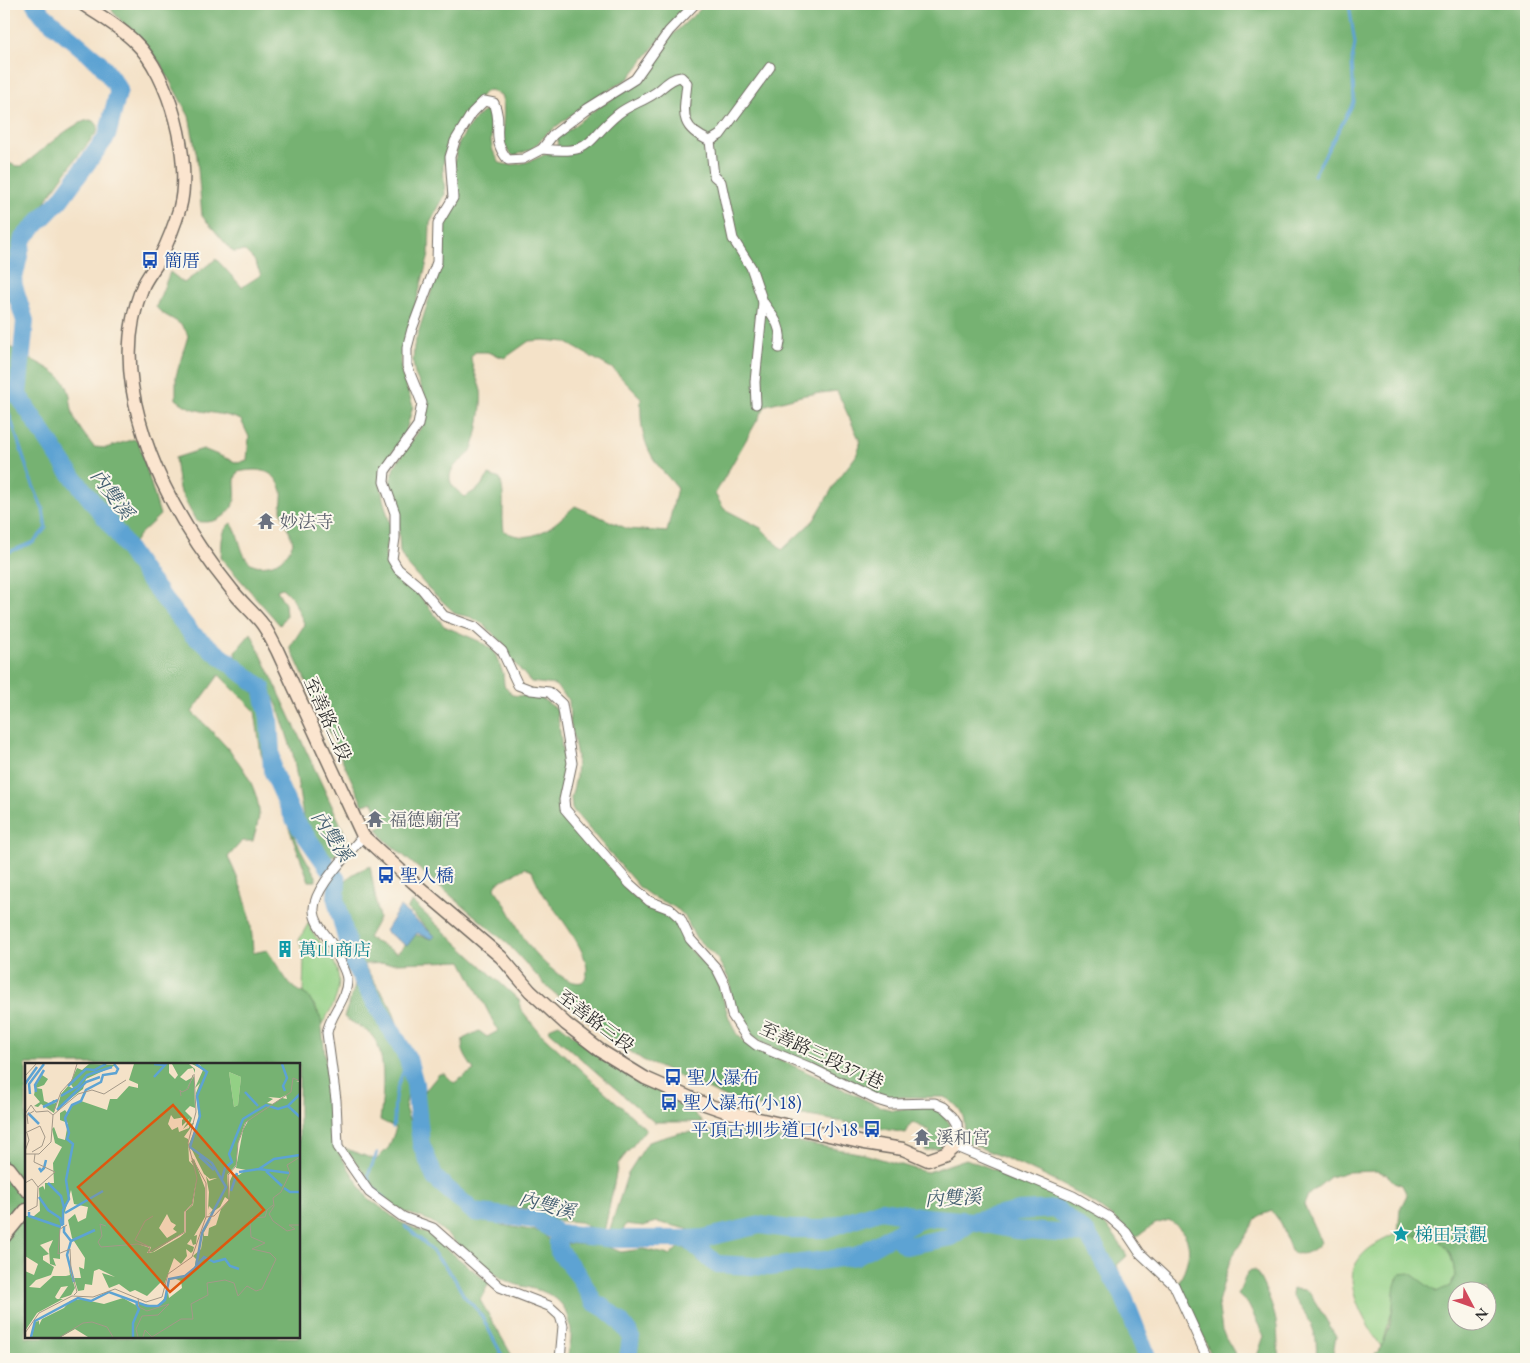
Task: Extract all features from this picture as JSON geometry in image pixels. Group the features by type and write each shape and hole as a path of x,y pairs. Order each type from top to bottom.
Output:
{"street":[{"name":"至善路三段","path":"83,4 135,42 159,73 173,111 181,150 180,207 159,259 144,286 134,315 128,352 132,386 141,430 171,502 205,554 233,592 262,623 277,650 363,836 413,882 501,957 530,991 566,1024 601,1051 645,1078 702,1103 728,1112 855,1141 903,1149 928,1160 945,1154 954,1146"},
{"name":"至善路三段371巷","path":"695,4 668,31 635,79 587,109 553,135 542,149 523,159 508,160 496,142 498,113 494,103 484,101 472,114 455,141 450,156 453,198 438,222 437,262 412,329 407,348 407,366 422,403 418,425 386,471 384,482 395,513 396,538 392,559 398,568 421,588 444,616 475,627 502,651 518,685 531,690 549,692 562,704 572,763 564,800 565,808 630,884 649,901 670,909 680,918 690,939 717,969 725,985 732,1015 747,1038 756,1045 809,1067 877,1100 890,1104 935,1103 944,1106 958,1122 959,1136 954,1146"},
{"path":"710,141 720,134 770,67"},
{"path":"542,149 567,152 584,147 594,141 618,114 656,92 674,78 681,77 687,83 685,107 688,126 694,134 710,141"},
{"path":"710,141 714,176 721,182 733,239 751,267 763,302 778,322 781,341 779,348"},
{"path":"756,404 755,382 763,302"},
{"path":"363,836 326,879 320,889 314,912 318,923 330,940 347,978 344,996 328,1025 327,1032 336,1100 338,1147 369,1192 385,1206 403,1218 433,1228 500,1287 541,1302 560,1316 563,1326 560,1359"},
{"path":"954,1146 1073,1196 1109,1216 1126,1232 1140,1254 1174,1285 1208,1359"},
{"path":"4,1166 9,1168 25,1189"},
{"path":"4,1237 25,1211"}],"green space":[{"path":"110,4 140,4 144,7 151,4 688,4 629,78 580,108 548,133 532,149 513,156 507,150 503,135 504,111 501,95 490,90 484,92 473,106 445,154 443,167 445,195 430,223 429,255 401,358 401,371 413,406 405,434 383,466 380,478 383,499 391,527 385,555 391,570 419,595 444,626 481,642 494,651 503,673 504,685 512,695 541,698 557,709 565,772 559,798 560,815 590,843 632,895 646,905 669,915 680,925 687,946 716,976 729,1018 736,1033 747,1044 881,1107 893,1110 932,1106 938,1108 950,1124 949,1134 940,1148 925,1151 930,1131 912,1122 906,1133 763,1108 725,1097 643,1060 607,1036 547,987 508,944 385,840 377,829 384,826 373,802 363,805 290,647 304,623 292,597 282,588 277,590 285,604 286,616 280,625 221,558 223,534 231,523 246,558 251,563 258,566 273,564 286,554 293,543 281,510 282,491 279,483 264,471 238,472 235,479 235,499 230,511 215,521 209,522 196,521 179,489 175,458 203,449 238,463 247,460 249,437 241,420 191,408 176,399 176,376 188,336 182,326 156,307 170,272 184,283 216,259 242,287 261,275 254,260 245,251 233,252 202,216 197,157 189,116 160,63 113,12","holes":["525,868 532,871 542,892 565,923 581,950 586,963 587,974 582,982 576,982 561,976 539,957 529,946 497,892 495,887 497,883"]},
{"path":"706,4 1526,4 1526,1359 1370,1359 1376,1354 1387,1335 1395,1285 1401,1274 1410,1273 1436,1292 1448,1287 1448,1330 1498,1330 1498,1280 1453,1280 1455,1276 1452,1260 1442,1243 1429,1237 1406,1236 1398,1233 1400,1209 1407,1195 1402,1185 1394,1182 1386,1174 1377,1171 1347,1172 1330,1177 1308,1195 1304,1205 1321,1242 1308,1252 1299,1254 1291,1251 1281,1223 1272,1211 1261,1215 1255,1221 1230,1260 1218,1302 1222,1331 1238,1359 1213,1359 1179,1283 1186,1265 1189,1248 1184,1234 1178,1227 1169,1220 1155,1224 1135,1238 1117,1221 1076,1193 1031,1170 963,1140 964,1120 962,1114 956,1105 944,1097 878,1097 760,1042 746,1029 731,999 730,981 717,958 695,937 684,915 674,907 651,896 640,888 572,809 571,798 576,777 577,756 570,721 569,700 555,685 531,682 510,658 504,644 483,624 470,617 456,614 428,588 406,563 400,552 397,502 390,482 394,467 426,420 427,401 415,374 413,362 414,346 442,258 442,223 450,207 454,164 458,145 467,129 480,114 487,110 492,113 491,141 493,151 500,163 514,164 529,161 557,148 558,138 593,111 632,86 644,74 671,36","holes":["529,341 565,342 613,369 641,398 643,432 648,448 659,467 677,488 667,532 628,529 575,506 542,532 524,537 504,531 503,491 500,479 489,475 479,488 465,497 453,486 450,480 451,472 468,455 473,447 480,413 481,391 471,357 475,352 487,352 505,358","837,391 859,439 860,446 856,456 836,482 814,520 782,550 761,528 724,509 715,494 766,405 805,395"]},
{"path":"90,120 98,126 97,132 47,198 35,217 17,254 12,271 8,299 10,347 52,371 63,380 69,392 73,414 82,431 94,447 106,448 134,439 139,443 160,515 139,535 126,554 131,565 179,629 254,693 270,714 278,740 280,785 284,809 298,844 316,876 316,881 309,881 261,754 255,711 219,675 192,712 234,756 243,768 256,796 259,814 253,841 242,841 228,857 239,881 249,914 253,953 267,950 290,985 309,997 321,1019 335,1147 367,1197 400,1222 428,1234 489,1283 480,1300 514,1359 4,1359 4,161 16,166 22,166 74,126"},
{"path":"251,633 347,838 339,852 327,860 321,855 303,816 293,754 278,707 267,685 236,657 235,652"},
{"path":"370,866 379,918 368,938 397,953 416,935 432,939 434,935 407,909 412,902 520,1001 520,1008 539,1032 646,1129 618,1164 604,1233 598,1233 580,1222 550,1220 538,1212 519,1208 498,1208 501,1225 542,1232 552,1243 603,1245 621,1252 643,1249 670,1255 680,1246 698,1256 698,1260 712,1269 716,1263 706,1242 697,1234 687,1229 657,1222 643,1226 626,1224 621,1235 609,1232 628,1173 648,1142 679,1133 733,1130 864,1154 928,1172 966,1159 1063,1198 1098,1219 1110,1230 1127,1256 1117,1265 1131,1315 1155,1359 566,1359 571,1338 569,1317 556,1299 542,1291 503,1279 476,1260 435,1224 397,1208 382,1195 344,1148 376,1160 389,1147 396,1128 380,1120 383,1077 377,1045 367,1031 344,1017 354,989 357,972 351,954 340,892 348,878","holes":["462,961 498,1031 487,1037 479,1031 463,1039 463,1051 474,1070 454,1083 445,1074 439,1074 425,1091 418,1115 409,1120 405,1108 413,1072 411,1060 391,1007 363,964"]},
{"path":"309,922 312,932 331,956 338,976 339,985 334,1004 322,1024 315,1007 303,993 304,956 299,940"},
{"path":"559,1024 608,1062 684,1103 703,1122 654,1122 550,1032 549,1028"},
{"path":"1398,1233 1406,1236 1436,1239 1442,1243 1450,1254 1455,1276 1453,1280 1448,1280 1448,1287 1439,1292 1397,1278 1393,1307 1382,1348 1363,1317 1354,1292 1352,1280 1354,1269 1359,1259 1367,1250"},
{"path":"1255,1270 1258,1275 1273,1309 1281,1359 1256,1359 1264,1336 1248,1304 1238,1295 1247,1273"},
{"path":"1293,1289 1306,1290 1311,1295 1336,1336 1332,1359 1316,1359 1314,1332 1307,1317 1292,1295"}],"water":[{"path":"400,907 435,936 432,939 417,933 407,946 385,931"}],"waterway":[{"name":"內雙溪","path":"35,4 43,15 100,63 119,89 107,136 60,200 23,238 13,283 25,321 18,395 67,469 117,533 146,576 192,634 262,688 269,718 272,770 294,819 337,880 336,900 353,964 408,1059 415,1084 421,1144 435,1178 474,1212 537,1220 558,1233 616,1239 688,1239 716,1264 770,1267 856,1256 924,1217 972,1221 1019,1211 1056,1209 1088,1235 1123,1295 1148,1359"},
{"path":"1314,175 1354,102 1352,60 1355,44 1349,4"},
{"path":"4,554 34,542 46,528 43,509 30,478 7,407 22,355"},
{"path":"393,1127 396,1093 408,1059"},
{"path":"377,1153 368,1175 371,1186 385,1199"},
{"path":"688,1239 704,1238 760,1225 790,1229 825,1229 881,1210 924,1217"},
{"path":"894,1235 906,1246 951,1237 972,1221 1015,1230 1088,1235"},
{"path":"405,1226 427,1245 453,1276 464,1296 480,1313 504,1359"},
{"path":"558,1233 558,1250 579,1276 594,1302 620,1321 631,1336 628,1359"}],"place":[{"name":"簡厝","path":"150,260"},
{"name":"妙法寺","path":"266,521"},
{"name":"福德廟宮","path":"375,819"},
{"name":"聖人橋","path":"386,875"},
{"name":"萬山商店","path":"285,949"},
{"name":"聖人瀑布","path":"673,1077"},
{"name":"聖人瀑布(小18)","path":"669,1102"},
{"name":"平頂古圳步道口(小18","path":"872,1129"},
{"name":"溪和宮","path":"922,1137"},
{"name":"梯田景觀","path":"1401,1234"}]}
